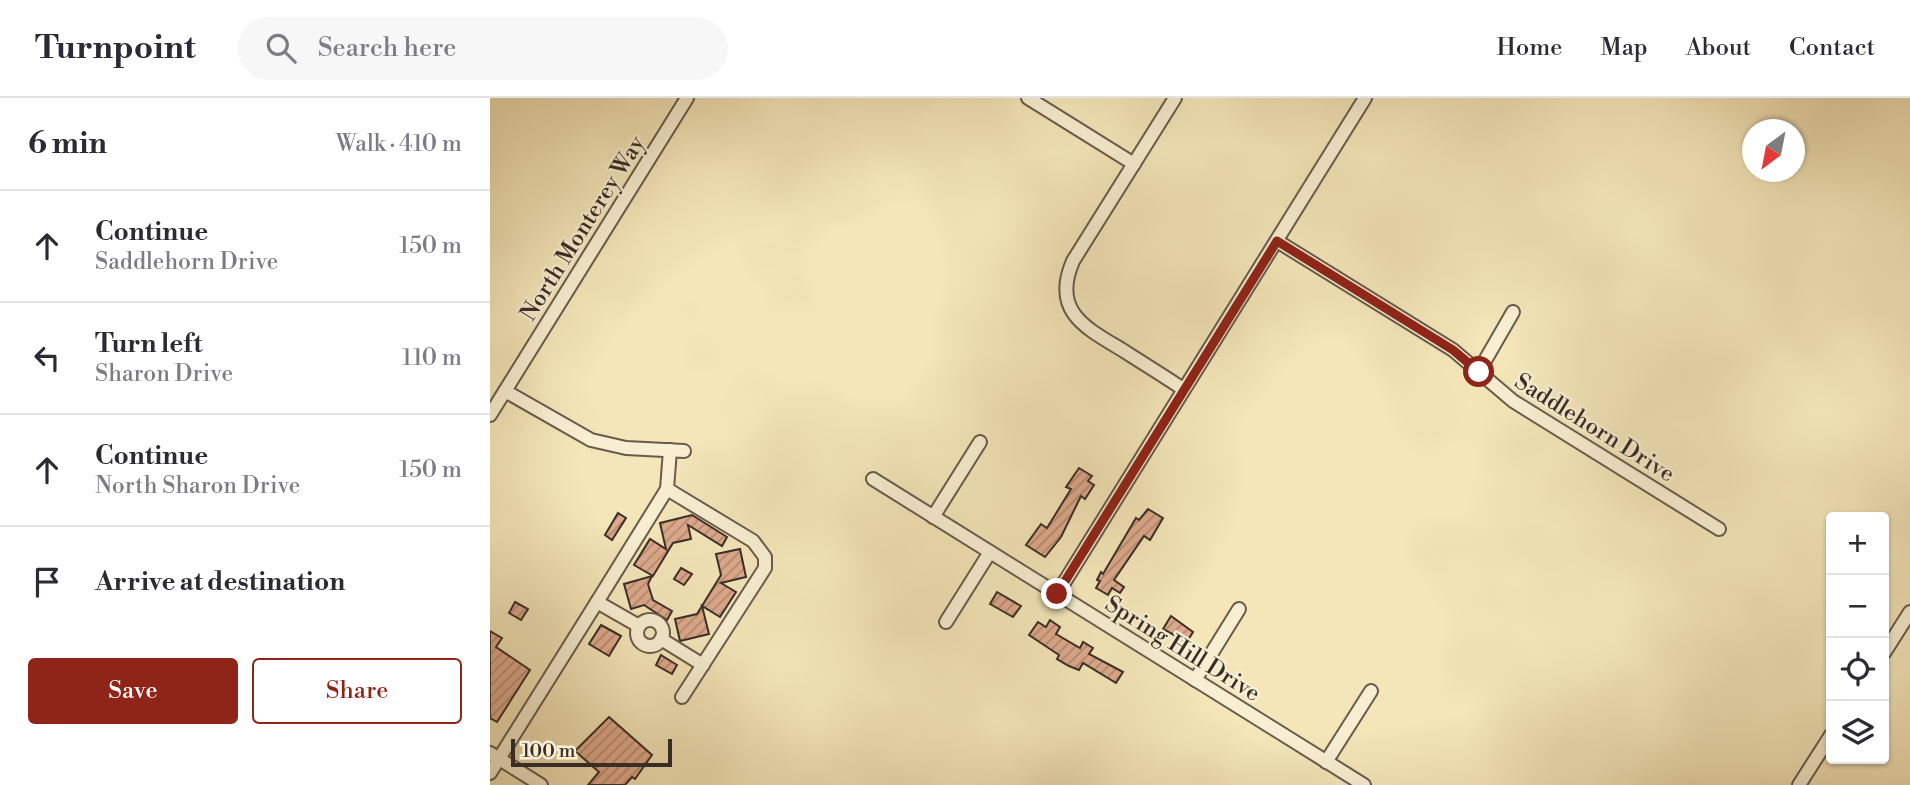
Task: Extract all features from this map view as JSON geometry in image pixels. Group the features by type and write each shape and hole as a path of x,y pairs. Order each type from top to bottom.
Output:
{"street":[{"name":"North Monterey Way","path":"490,415 687,98"},
{"path":"1028,98 1133,164"},
{"path":"1175,98 1073,261 1066,276 1065,293 1070,309 1087,329 1183,389"},
{"path":"1057,594 1365,98"},
{"name":"Saddlehorn Drive","path":"1277,241 1453,350 1513,401 1719,529"},
{"path":"1479,372 1513,312"},
{"path":"505,391 590,440 626,448 684,451"},
{"path":"933,517 980,442"},
{"path":"490,774 494,756 597,602 667,489 670,450"},
{"name":"Spring Hill Drive","path":"873,479 1364,785"},
{"path":"667,489 753,541 765,557 765,568 682,697"},
{"path":"946,622 990,552"},
{"path":"597,602 639,626"},
{"path":"1195,680 1239,609"},
{"path":"1889,645 1910,612"},
{"path":"648,620 657,621 662,629 661,639 652,646 643,644 637,636 639,626 648,620"},
{"path":"661,639 703,665"},
{"path":"1326,762 1370,691"},
{"path":"1800,785 1826,743"},
{"path":"494,756 541,785"}],"building":[{"path":"1079,468 1092,476 1088,481 1094,485 1085,499 1081,496 1061,537 1045,557 1026,545 1041,524 1047,528 1071,489 1066,487"},
{"path":"1148,509 1163,518 1150,540 1144,536 1114,580 1124,587 1120,593 1112,588 1108,595 1096,588 1100,581 1097,580 1136,518 1139,520"},
{"path":"618,513 626,518 612,540 605,535"},
{"path":"692,515 727,537 722,546 688,525 691,539 673,543 653,576 634,565 650,539 666,549 660,523"},
{"path":"740,549 746,577 721,583 736,592 720,617 702,606 709,634 680,641 675,619 697,614 721,575 716,554"},
{"path":"681,568 692,574 684,585 674,579"},
{"path":"652,576 648,584 653,600 672,611 667,620 644,605 631,609 624,584"},
{"path":"997,592 1021,606 1013,617 990,604"},
{"path":"515,602 528,609 521,620 509,613"},
{"path":"1171,616 1193,632 1187,642 1163,629"},
{"path":"1050,620 1060,627 1056,634 1080,648 1083,642 1093,648 1089,654 1123,672 1116,683 1083,663 1079,670 1069,666 1057,659 1059,655 1029,635 1038,622 1046,627"},
{"path":"601,625 621,636 609,656 589,644"},
{"path":"490,631 502,638 496,647 530,670 497,722 490,718"},
{"path":"661,655 677,665 672,674 656,665"},
{"path":"609,717 652,755 635,779 632,777 625,785 588,785 599,772 575,751"}],"route":[{"path":"1057,594 1277,241 1453,350 1479,372"}]}
